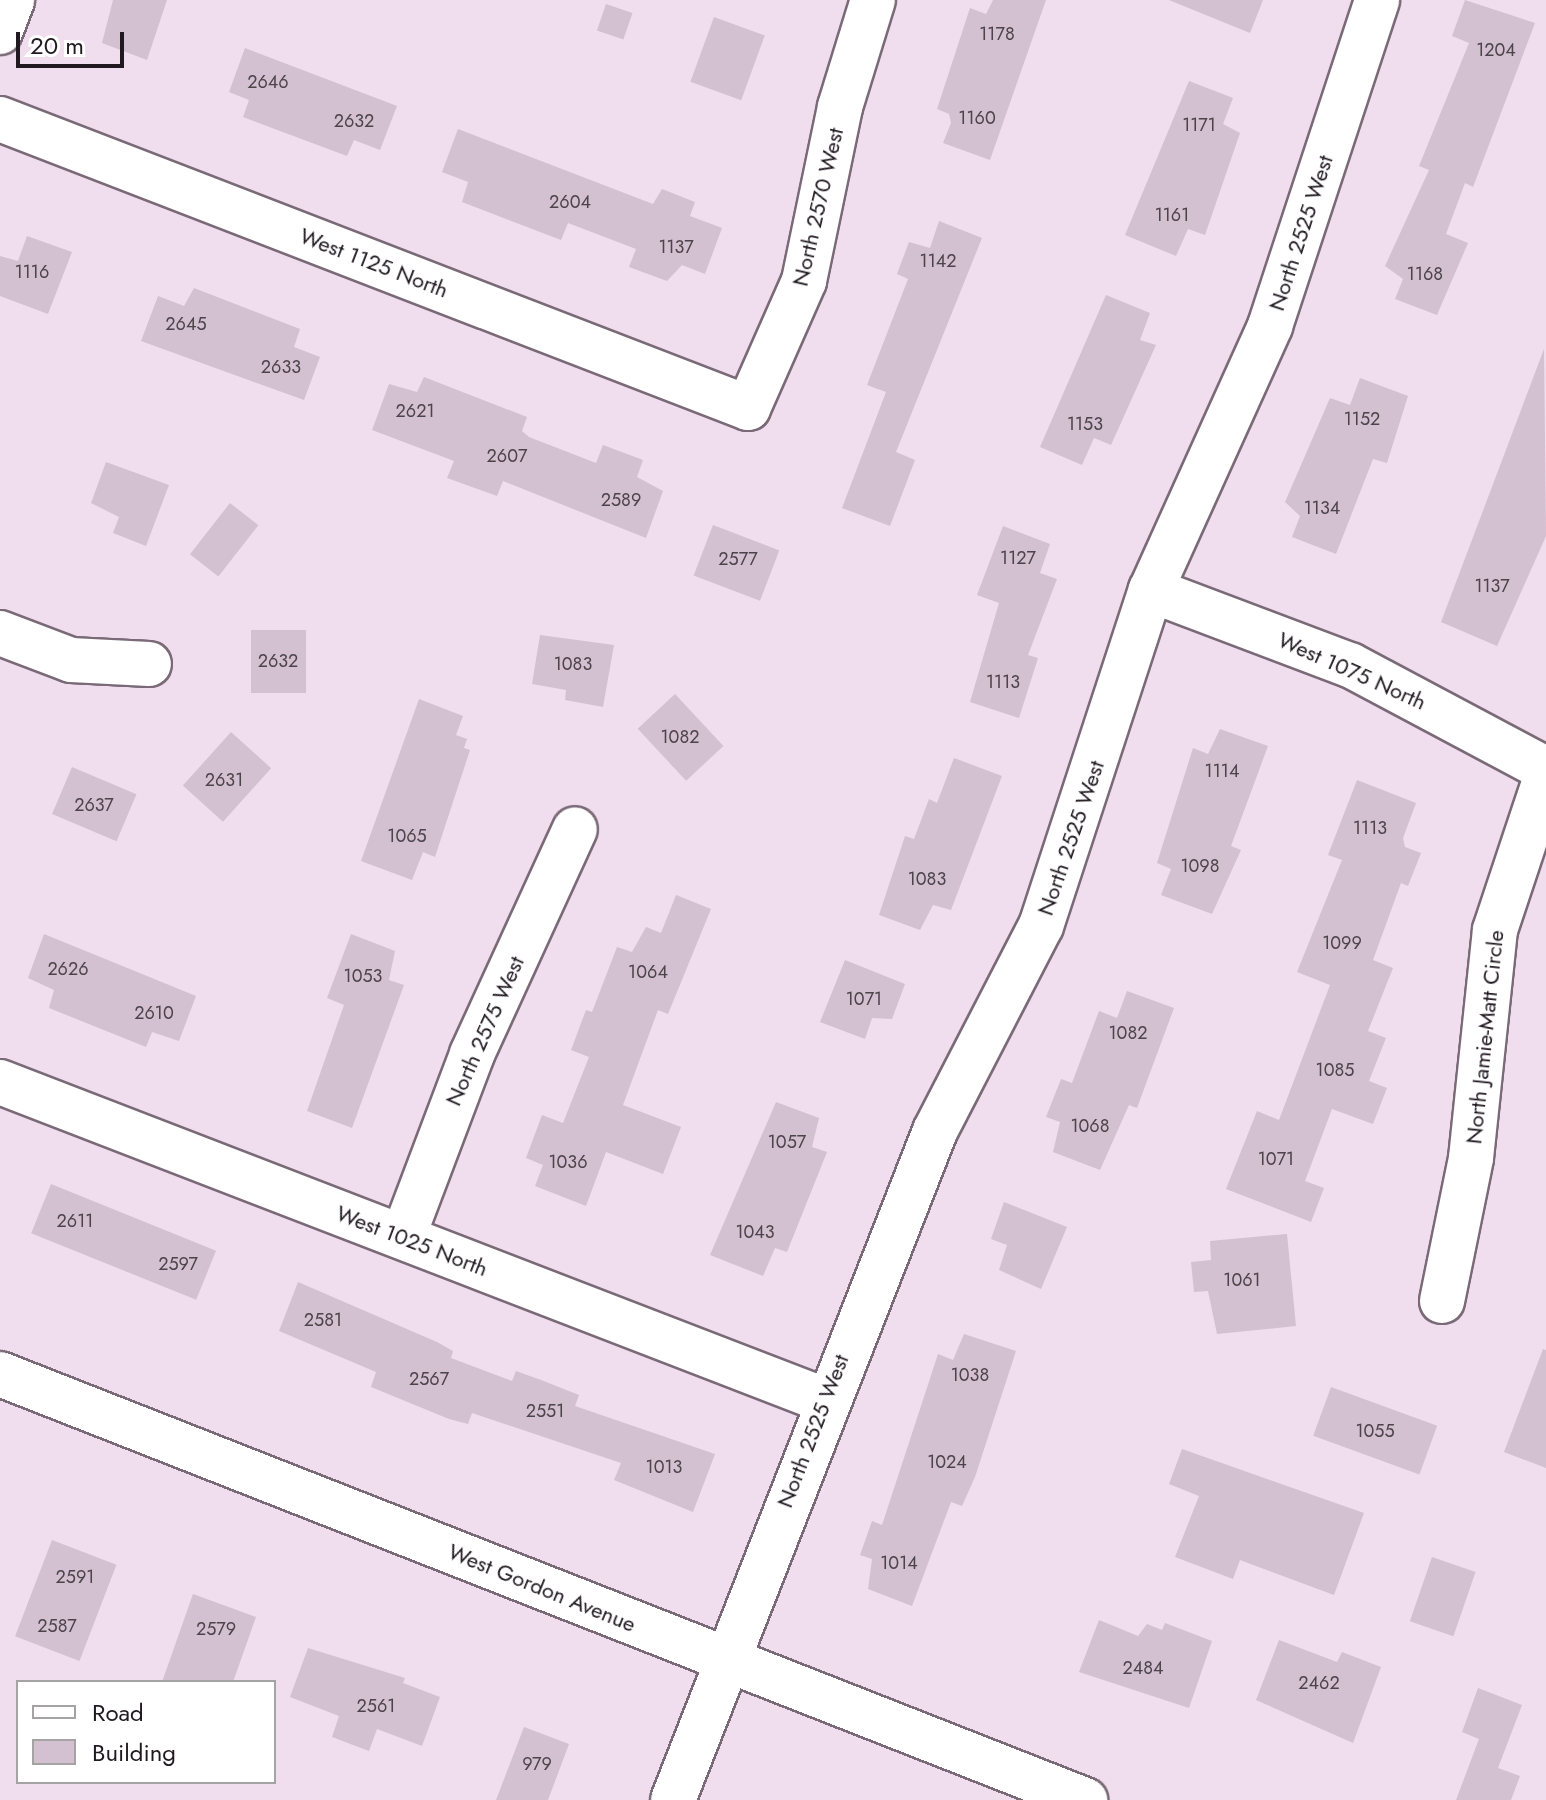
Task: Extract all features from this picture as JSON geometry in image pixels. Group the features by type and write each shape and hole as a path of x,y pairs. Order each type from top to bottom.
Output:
{"street":[{"path":"0,32 12,0"},
{"name":"North 2570 West","path":"748,408 804,281 840,107 873,0"},
{"name":"North 2525 West","path":"673,1800 824,1400 946,1106 1041,926 1151,590 1270,326 1377,0"},
{"name":"West 1125 North","path":"0,119 748,408"},
{"name":"West 1075 North","path":"1151,590 1350,665 1546,769"},
{"path":"0,633 71,660 149,664"},
{"name":"North Jamie-Matt Circle","path":"1442,1301 1471,1158 1495,930 1546,777"},
{"name":"North 2575 West","path":"403,1237 472,1054 575,829"},
{"name":"West 1025 North","path":"0,1082 824,1400"},
{"name":"West Gordon Avenue","path":"0,1374 1085,1800"}],"building":[{"path":"113,0 167,0 147,60 102,43"},
{"path":"993,0 1046,0 990,160 943,143 951,123 949,114 937,109 970,8 986,14"},
{"path":"1169,0 1263,0 1250,33"},
{"path":"1465,0 1535,23 1473,187 1465,183 1446,234 1468,243 1437,315 1395,299 1403,279 1385,266 1429,170 1419,166 1469,43 1452,36"},
{"path":"606,4 632,13 623,40 597,30"},
{"path":"714,17 765,35 741,100 690,82"},
{"path":"245,48 397,106 380,150 354,140 347,156 243,117 249,100 229,92"},
{"path":"1189,81 1233,98 1223,124 1240,133 1205,235 1188,229 1176,256 1125,235"},
{"path":"458,129 653,204 662,189 695,202 690,216 722,228 705,274 682,265 667,281 629,267 636,249 568,223 561,240 462,202 468,182 442,172"},
{"path":"939,221 982,238 896,452 915,460 890,526 842,508 886,392 867,385 908,279 897,274 909,242 930,248"},
{"path":"27,236 72,252 48,314 0,296 0,256 18,261"},
{"path":"194,288 300,329 294,347 320,357 304,400 141,341 158,296 184,306"},
{"path":"1106,295 1150,313 1140,340 1156,345 1111,445 1094,438 1082,465 1040,447"},
{"path":"1544,349 1546,536 1497,646 1441,622"},
{"path":"424,377 527,417 522,431 529,437 596,463 603,445 643,460 637,477 663,491 646,538 503,481 497,496 447,478 454,461 372,430 389,384 417,392"},
{"path":"1360,378 1408,396 1387,463 1373,459 1336,554 1292,537 1300,516 1285,502 1330,398 1350,405"},
{"path":"106,462 169,485 146,546 113,533 119,517 91,503"},
{"path":"230,503 258,525 218,576 190,554"},
{"path":"713,525 779,550 760,601 694,575"},
{"path":"1003,526 1050,544 1040,573 1057,579 1028,655 1038,658 1019,718 970,702 999,603 977,595"},
{"path":"251,630 306,630 306,693 251,693"},
{"path":"540,635 614,645 603,707 565,700 566,690 532,684"},
{"path":"675,694 723,746 686,781 638,729"},
{"path":"419,699 463,716 456,735 467,739 464,748 470,750 435,857 423,852 412,880 361,861"},
{"path":"1220,729 1268,746 1231,846 1241,850 1212,914 1161,895 1171,869 1157,863 1193,748 1208,754"},
{"path":"231,732 271,768 223,822 183,786"},
{"path":"954,758 1002,776 951,910 933,905 920,930 879,915 905,836 914,839 929,799 937,803"},
{"path":"72,767 136,794 117,841 52,814"},
{"path":"1357,780 1416,803 1403,838 1405,847 1421,853 1408,886 1401,883 1373,960 1393,968 1368,1031 1386,1038 1369,1081 1387,1088 1373,1124 1332,1109 1305,1181 1324,1188 1311,1222 1226,1189 1257,1111 1279,1120 1330,985 1297,972 1342,860 1328,855"},
{"path":"676,895 711,909 668,1014 658,1010 623,1105 681,1127 663,1174 606,1152 586,1206 535,1186 543,1165 526,1158 542,1115 563,1123 589,1057 571,1050 586,1010 592,1012 617,947 632,952 646,927 661,933"},
{"path":"44,934 196,996 179,1041 152,1032 146,1047 49,1008 54,990 28,978"},
{"path":"351,934 395,951 389,980 404,985 352,1128 307,1111 344,1005 327,998"},
{"path":"845,960 905,984 892,1019 872,1018 865,1039 820,1022"},
{"path":"1127,991 1174,1008 1137,1108 1129,1105 1100,1170 1053,1152 1060,1122 1046,1117 1061,1079 1072,1083 1099,1011 1117,1018"},
{"path":"776,1102 819,1118 812,1147 827,1152 787,1252 775,1248 763,1276 710,1255"},
{"path":"51,1184 216,1251 196,1300 31,1233"},
{"path":"1004,1202 1067,1227 1041,1289 999,1270 1007,1245 991,1239"},
{"path":"1287,1234 1296,1326 1217,1334 1208,1291 1194,1292 1191,1262 1211,1260 1210,1241"},
{"path":"298,1282 437,1342 453,1351 451,1358 512,1381 516,1371 541,1380 579,1395 575,1406 715,1454 693,1512 614,1480 621,1463 472,1413 468,1424 449,1419 371,1387 376,1372 279,1331"},
{"path":"964,1334 1016,1351 975,1477 962,1506 951,1502 912,1606 868,1589 872,1559 860,1555 872,1521 882,1525 938,1354 953,1360"},
{"path":"1543,1349 1546,1350 1546,1468 1504,1452"},
{"path":"1331,1387 1437,1426 1419,1475 1313,1436"},
{"path":"1182,1449 1364,1513 1334,1595 1240,1560 1233,1579 1175,1557 1199,1496 1169,1484"},
{"path":"52,1540 116,1565 80,1661 15,1636"},
{"path":"1432,1557 1475,1572 1453,1636 1410,1621"},
{"path":"193,1594 256,1617 234,1680 163,1680"},
{"path":"1099,1620 1138,1636 1147,1624 1162,1630 1165,1623 1212,1641 1189,1708 1079,1672"},
{"path":"1279,1640 1337,1662 1342,1652 1381,1667 1353,1743 1256,1700"},
{"path":"308,1648 405,1678 403,1683 440,1697 422,1746 377,1729 369,1751 332,1737 339,1716 290,1697"},
{"path":"1478,1688 1522,1705 1498,1768 1520,1776 1511,1800 1456,1800 1479,1739 1462,1732"},
{"path":"524,1727 569,1744 548,1800 496,1800"}]}
